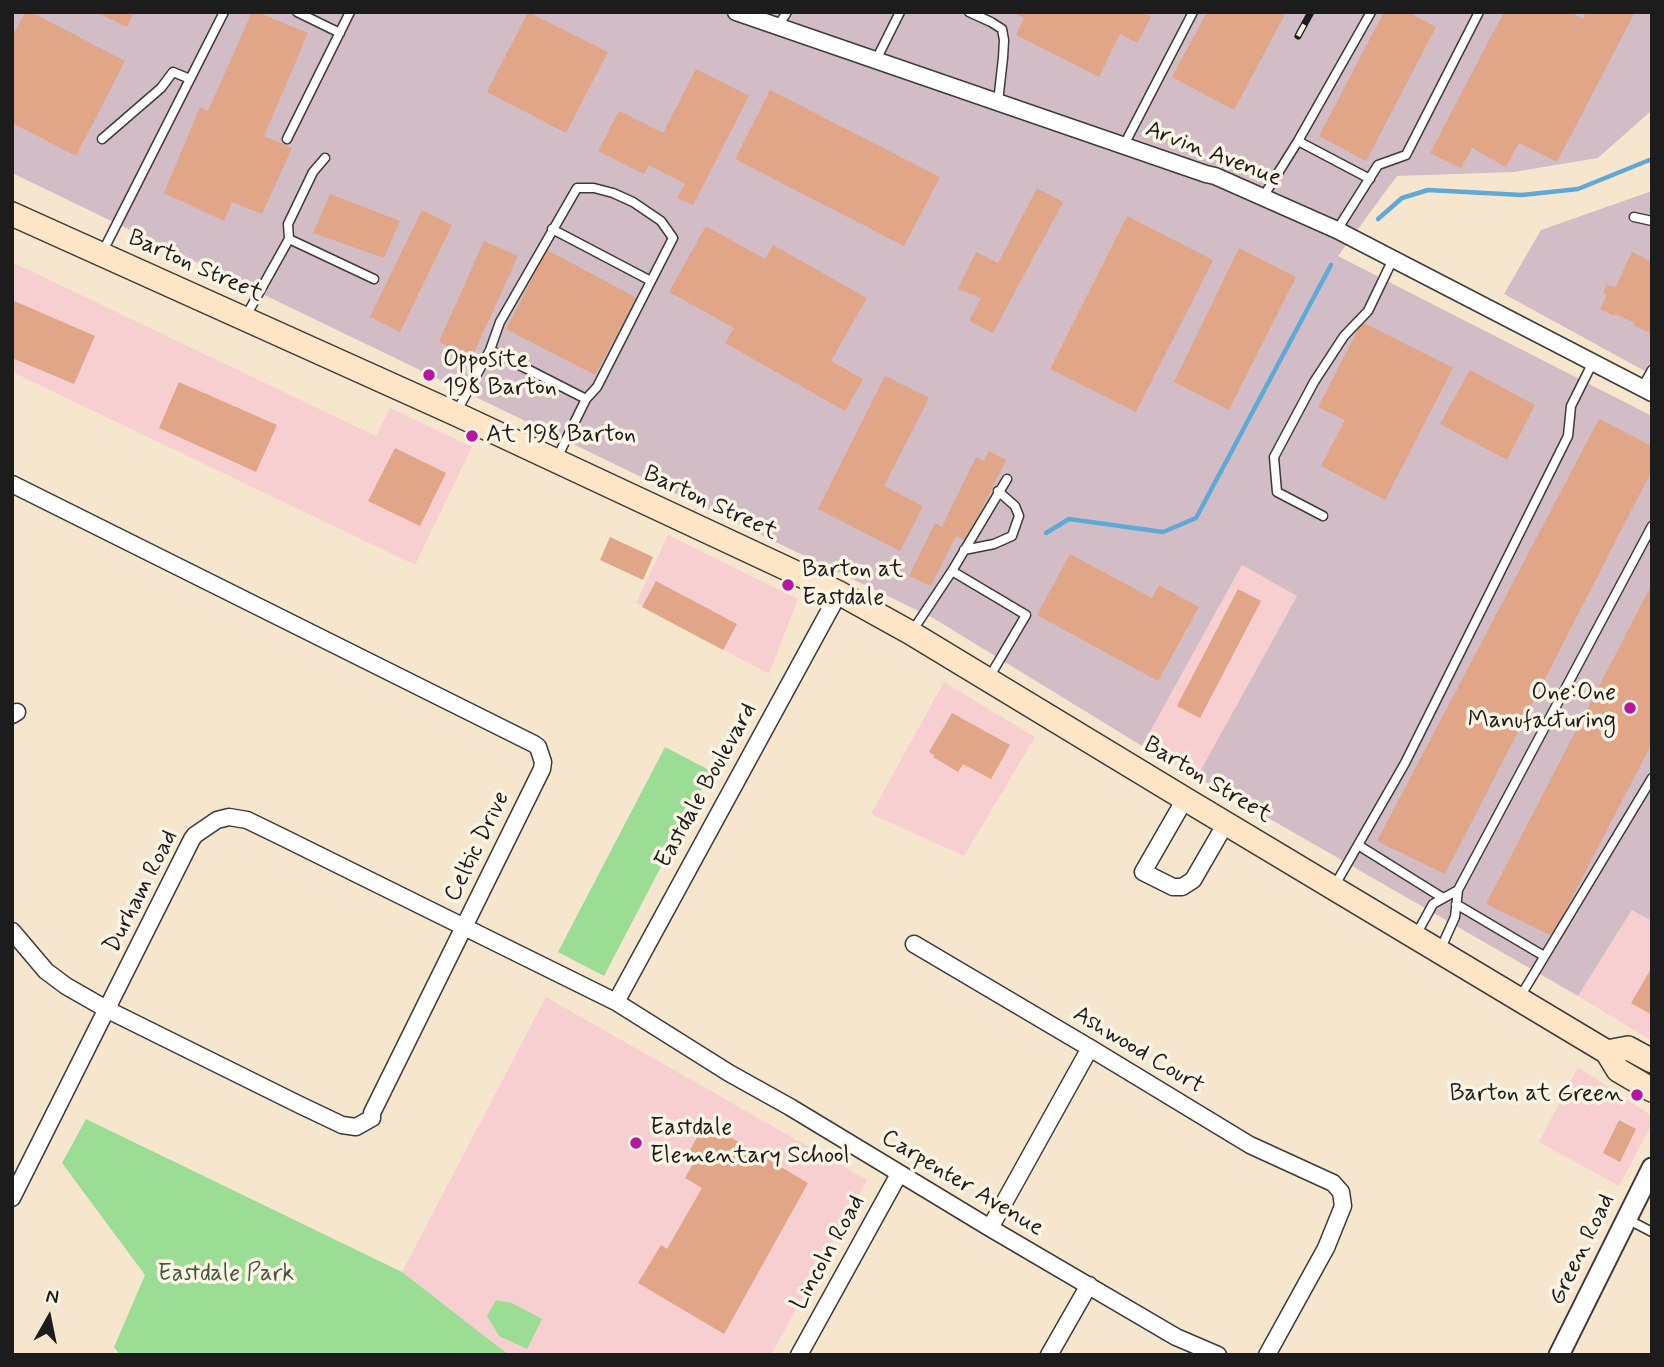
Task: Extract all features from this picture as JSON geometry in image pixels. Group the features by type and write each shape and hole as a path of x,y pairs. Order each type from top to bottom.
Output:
{"main road":[{"name":"Barton Street","path":"12,214 456,414 839,593 911,633 1519,998 1607,1052 1618,1070 1652,1090"},
{"name":"Barton Street","path":"1607,1052 1628,1048 1652,1061"}],"street":[{"name":"Arvin Avenue","path":"736,12 783,19 876,60 1215,176 1337,230 1647,391"},
{"name":"Celtic Drive","path":"12,484 538,747 543,762 542,769 372,1113 372,1118 356,1127 342,1125 108,1010 56,980 12,931"},
{"name":"Eastdale Boulevard","path":"616,1002 839,593"},
{"path":"1185,799 1143,872 1173,887 1182,887 1193,880 1226,823"},
{"name":"Durham Road","path":"12,1198 192,839 217,820 229,817 247,820 464,927"},
{"name":"Carpenter Avenue","path":"464,927 616,1002 729,1073 990,1228 1176,1337 1218,1355"},
{"name":"Ashwood Court","path":"914,944 1250,1145 1333,1183 1341,1192 1343,1206 1326,1248 1266,1355"},
{"path":"990,1228 1090,1048"},
{"name":"Green Road","path":"1559,1355 1652,1168"},
{"name":"Lincoln Road","path":"799,1355 899,1174"},
{"path":"1049,1355 1089,1285"}],"lane":[{"path":"102,254 224,12"},
{"path":"297,12 340,33"},
{"path":"287,139 350,12"},
{"path":"876,60 900,12"},
{"path":"969,12 1002,29 1004,40 998,102"},
{"path":"1125,145 1193,12"},
{"path":"1263,197 1371,12"},
{"path":"1337,230 1378,165 1406,155 1479,12"},
{"path":"102,139 161,88 173,72 190,79"},
{"path":"1298,141 1370,179"},
{"path":"244,318 289,239 288,224 313,172 325,158"},
{"path":"456,414 490,350 500,322 576,188 594,188 633,202 661,221 673,237 597,387 586,399 556,460"},
{"path":"1634,217 1652,221"},
{"path":"552,229 651,281"},
{"path":"289,239 374,279"},
{"path":"1323,516 1277,492 1274,457 1314,382 1344,336 1368,311 1393,259"},
{"path":"490,350 586,399"},
{"path":"1334,887 1405,763 1568,436 1571,406 1592,362"},
{"path":"1647,391 1652,370"},
{"path":"911,633 952,571 1007,478"},
{"path":"964,550 994,544 1012,536 1019,516 1015,506 998,491"},
{"path":"1440,951 1455,917 1458,890 1652,526"},
{"path":"952,571 1026,615 988,679"},
{"path":"1519,998 1652,778"},
{"path":"1358,845 1443,898"},
{"path":"1415,936 1433,904 1458,890"},
{"path":"1457,904 1544,956"},
{"path":"1626,1218 1652,1231"}],"shaded area":[{"path":"12,12 1652,12 1652,110 1598,158 1514,172 1397,176 1338,256 1652,416 1652,921 1632,910 1578,996 1197,777 1297,596 1242,565 1142,746 933,618 12,173"},
{"path":"1652,191 1652,375 1504,294 1541,230"},
{"path":"12,262 376,436 390,408 472,447 415,565 12,372"},
{"path":"668,535 798,599 769,674 636,603"},
{"path":"1242,565 1297,596 1197,777 1142,746"},
{"path":"944,682 1035,737 964,856 871,814"},
{"path":"1633,909 1652,921 1652,1041 1578,996"},
{"name":"Eastdale Elementary School","path":"546,997 867,1180 771,1355 509,1355 402,1272"},
{"path":"1578,1067 1652,1116 1652,1124 1619,1186 1539,1142"}],"green space":[{"path":"665,747 711,771 604,976 558,952"},
{"name":"Eastdale Park","path":"86,1119 402,1272 509,1355 120,1355 114,1347 145,1275 62,1163"},
{"path":"496,1300 512,1303 542,1319 527,1349 499,1336 487,1316"}],"building":[{"path":"25,12 31,12 125,61 76,156 12,123 12,37"},
{"path":"96,12 134,12 127,27"},
{"path":"252,12 308,33 264,136 292,148 262,214 232,202 224,221 164,193 200,107 208,111"},
{"path":"528,12 608,52 566,133 487,92"},
{"path":"1012,12 1142,12 1151,17 1137,43 1120,34 1099,77 1016,35 1024,18"},
{"path":"1207,12 1286,12 1234,110 1172,77"},
{"path":"1384,12 1408,12 1436,27 1366,161 1319,136"},
{"path":"1504,12 1570,12 1583,19 1586,12 1635,12 1557,162 1519,143 1506,167 1472,148 1461,168 1430,153"},
{"path":"696,69 749,96 693,205 677,198 685,184 649,165 644,174 598,151 619,111 663,133"},
{"path":"770,90 940,177 904,246 735,159"},
{"path":"1037,188 1063,202 993,333 969,321 981,298 958,289 976,252 998,263"},
{"path":"330,194 400,221 384,258 313,233"},
{"path":"422,210 452,225 400,332 370,317"},
{"path":"1127,216 1213,260 1136,412 1050,369"},
{"path":"706,226 765,259 773,245 867,298 831,361 863,379 845,411 725,343 734,328 669,292"},
{"path":"484,241 518,256 472,357 439,342"},
{"path":"1239,248 1296,277 1229,410 1174,382"},
{"path":"547,250 637,298 595,375 506,329"},
{"path":"1632,252 1652,262 1652,334 1633,325 1635,323 1600,309 1607,295 1603,293 1607,284 1615,288"},
{"path":"12,300 95,336 74,384 12,358"},
{"path":"1362,322 1453,368 1385,500 1321,466 1345,420 1318,407"},
{"path":"1470,370 1535,405 1507,460 1440,424"},
{"path":"885,376 929,398 884,486 923,506 900,551 818,509"},
{"path":"179,382 277,425 256,472 159,428"},
{"path":"1599,419 1652,446 1652,470 1445,874 1377,841"},
{"path":"395,448 446,473 420,526 368,501"},
{"path":"989,451 1006,460 966,541 956,536 931,586 909,576 935,523 942,527 976,457 984,461"},
{"path":"610,537 653,557 643,580 600,560"},
{"path":"1070,554 1152,598 1159,585 1199,607 1158,681 1037,615"},
{"path":"656,581 737,624 723,650 642,607"},
{"path":"1652,584 1652,743 1552,936 1486,904"},
{"path":"1238,589 1261,601 1200,718 1177,706"},
{"path":"952,713 1010,745 991,779 963,764 958,772 929,752"},
{"path":"1652,967 1652,1015 1631,1003"},
{"path":"1619,1120 1636,1129 1620,1162 1603,1153"},
{"path":"702,1128 711,1133 715,1128 808,1183 724,1334 638,1283 661,1245 667,1249 702,1188 685,1178 697,1157 689,1152"}],"waterway":[{"path":"1378,219 1402,198 1428,190 1522,195 1578,189 1652,159"},
{"path":"1046,533 1069,519 1163,532 1196,518 1331,265"}],"railway":[{"path":"1298,36 1311,12"}],"place":[{"name":"Opposite 198 Barton","path":"429,375"},
{"name":"At 198 Barton","path":"472,436"},
{"name":"Barton at Eastdale","path":"788,585"},
{"name":"One:One Manufacturing","path":"1630,708"},
{"name":"Barton at Green","path":"1637,1095"},
{"name":"Eastdale Elementary School","path":"636,1143"}]}
